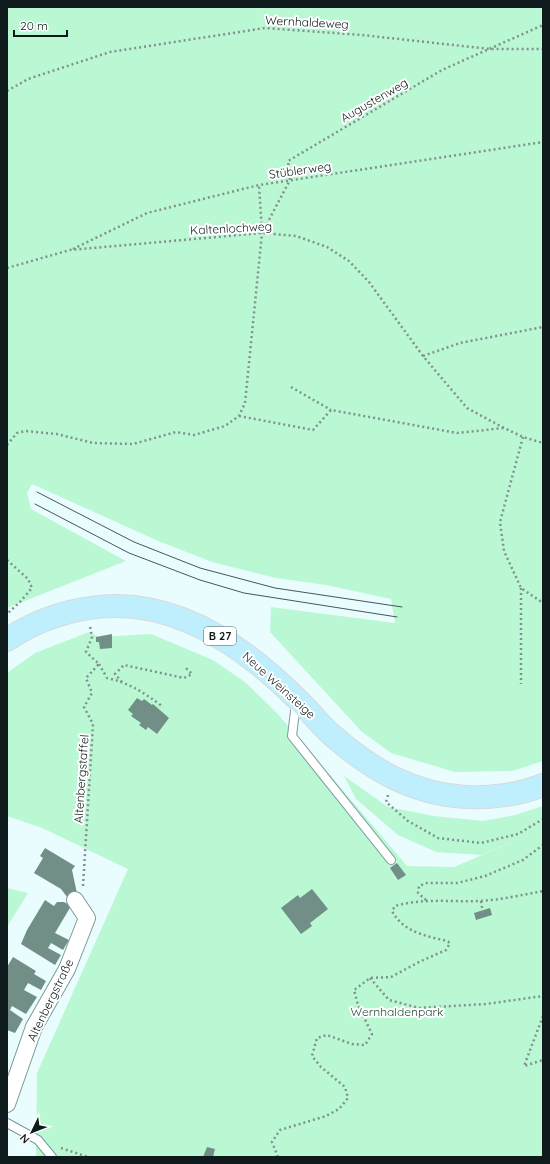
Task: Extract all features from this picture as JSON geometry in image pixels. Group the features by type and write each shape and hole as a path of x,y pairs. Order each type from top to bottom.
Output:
{"main road":[{"name":"Neue Weinsteige","path":"7,640 17,633 48,618 86,608 124,605 150,609 186,619 216,633 250,657 297,698 332,735 362,760 394,779 420,789 448,796 480,797 509,795 543,785"}],"street":[{"name":"Altenbergstraße","path":"7,1104 34,1027 67,970 87,918 79,894"}],"lane":[{"path":"297,698 292,736 391,860"},
{"path":"7,1123 38,1140 52,1157"}],"path":[{"name":"Augustenweg","path":"290,180 288,161 442,70 543,24"},
{"name":"Wernhaldeweg","path":"7,91 28,78 110,52 265,28 362,34 490,49 543,49"},
{"name":"Stüblerweg","path":"70,250 147,213 259,185 543,142"},
{"path":"262,233 290,180"},
{"path":"7,445 17,433 25,431 57,434 93,443 133,444 176,432 194,435 225,426 239,416 245,404 262,233 259,185"},
{"name":"Kaltenlochweg","path":"7,268 70,250 262,233 296,236 327,247 349,261 369,282 423,356 467,408 523,437 543,443"},
{"path":"423,356 460,343 543,327"},
{"path":"291,387 331,410 457,433 504,428"},
{"path":"239,416 313,430 331,410"},
{"path":"521,684 521,588 504,551 500,522 523,437"},
{"path":"7,560 28,579 32,588 7,614"},
{"path":"521,588 543,603"},
{"path":"86,608 92,637 86,652 99,664 107,678 122,682 141,691 162,706"},
{"name":"Altenbergstaffel","path":"79,894 93,724 84,707 92,693 86,678 99,664"},
{"path":"122,682 115,674 124,665 184,678 192,674 184,666"},
{"path":"394,779 386,802 408,821 438,838 481,843 518,834 543,819"},
{"path":"427,900 418,893 419,886 427,883 457,882 485,876 523,860 543,845"},
{"path":"278,1157 272,1142 280,1130 326,1116 339,1109 348,1098 345,1087 321,1067 312,1056 316,1038 328,1036 352,1044 365,1045 372,1034 358,1005 354,990 370,978 391,977 446,950 450,943 419,934 401,924 392,912 395,906 408,902 427,900 450,902 481,901 543,891"},
{"path":"481,901 483,914"},
{"path":"370,978 389,1000 419,1008 486,1004 543,996"},
{"path":"543,1016 524,1066 543,1060"}],"green space":[{"path":"7,7 543,7 543,761 512,771 455,772 391,753 361,731 270,632 271,607 395,623 391,599 326,585 276,578 212,562 156,540 32,484 27,493 31,509 126,561 7,608"},
{"name":"Wernhaldenpark","path":"89,632 99,637 151,634 213,660 245,682 276,712 407,866 454,867 531,834 481,855 436,852 398,835 356,799 344,776 388,807 434,816 483,821 515,815 543,806 543,1157 36,1157 37,1073 128,869 42,828 7,816 7,673 35,653"},
{"path":"7,888 28,893 7,927"}],"building":[{"path":"112,634 112,648 100,649 99,642 96,642 96,637"},
{"path":"137,698 142,701 144,699 152,705 153,704 169,718 157,734 148,727 146,730 139,725 141,723 131,716 133,714 128,710"},
{"path":"45,848 75,866 72,870 78,898 71,902 61,889 34,873 43,858 40,856"},
{"path":"397,863 406,875 398,880 390,868"},
{"path":"312,889 328,909 310,923 312,926 301,934 281,908 298,895 300,898"},
{"path":"45,900 54,906 57,902 64,902 71,906 55,933 69,940 63,950 51,943 48,948 61,955 55,965 21,944 27,930"},
{"path":"490,908 492,915 476,920 474,913"},
{"path":"13,957 36,971 34,974 46,981 41,990 28,983 24,990 37,997 26,1014 12,1006 10,1010 23,1019 15,1033 7,1030 7,967"},
{"path":"207,1147 215,1149 213,1157 203,1157"}],"tram line":[{"path":"37,492 134,542 200,568 275,588 402,607"},
{"path":"35,504 129,553 200,580 244,593 397,617"}]}
